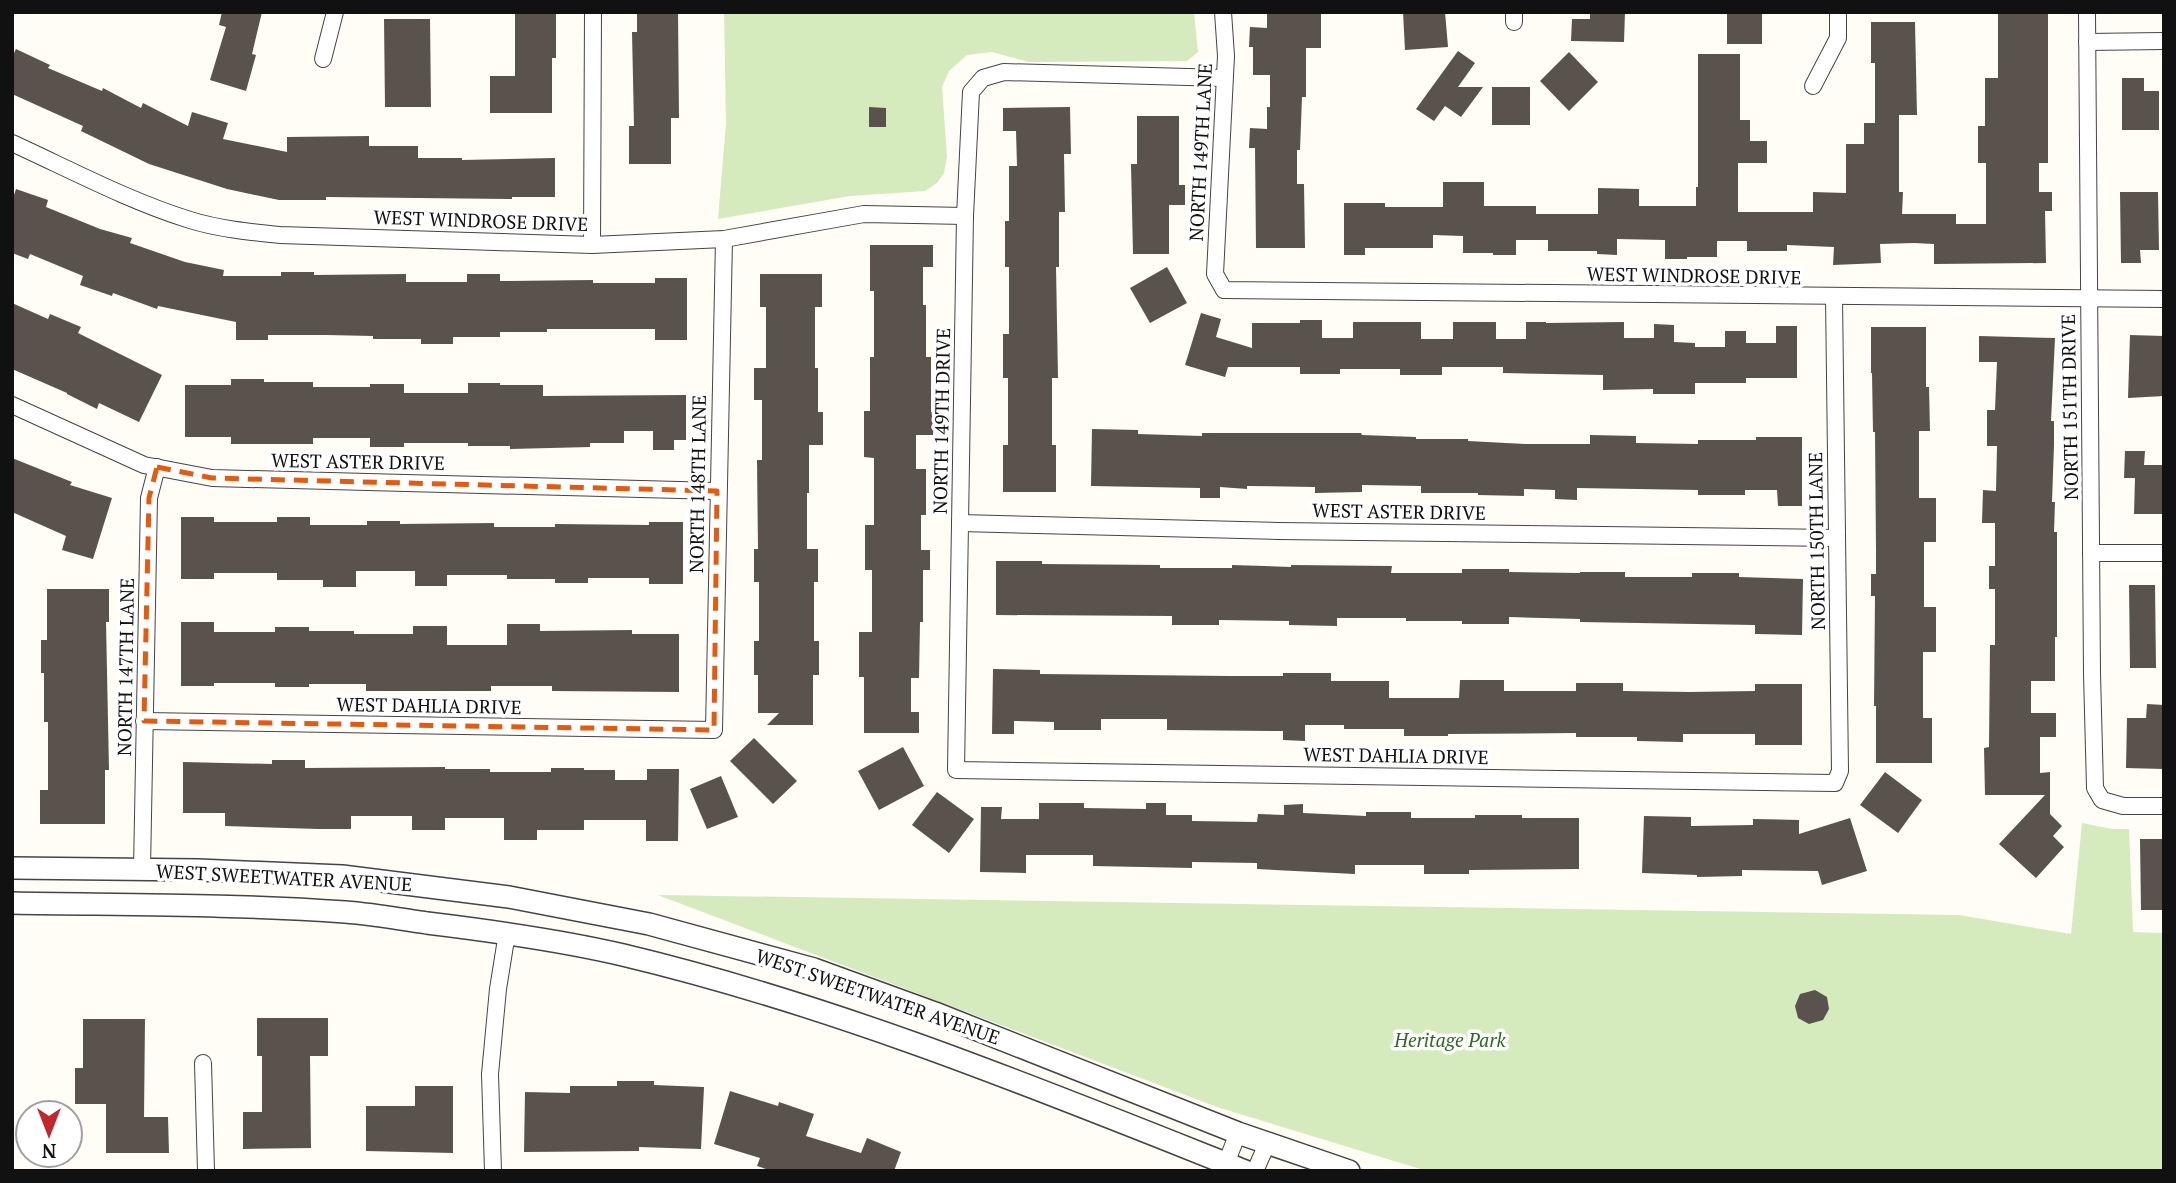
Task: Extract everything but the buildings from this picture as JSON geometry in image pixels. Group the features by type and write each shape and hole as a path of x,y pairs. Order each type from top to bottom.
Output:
{"street":[{"path":"323,59 335,12"},
{"path":"592,245 593,12"},
{"name":"NORTH 149TH LANE","path":"1223,12 1226,56 1215,274 1224,290"},
{"path":"1813,86 1838,38 1838,12"},
{"name":"NORTH 151TH DRIVE","path":"2087,12 2095,789 2102,800 2123,806 2164,806"},
{"path":"2087,42 2164,41"},
{"name":"NORTH 149TH DRIVE","path":"956,770 965,216 971,92 983,78 1004,72 1224,78"},
{"name":"WEST WINDROSE DRIVE","path":"12,143 157,208 193,221 280,235 592,245 724,239 864,214 965,216"},
{"name":"NORTH 148TH LANE","path":"714,730 724,239"},
{"name":"WEST WINDROSE DRIVE","path":"1224,290 2164,299"},
{"name":"NORTH 150TH LANE","path":"1834,297 1840,771 1835,783"},
{"name":"WEST ASTER DRIVE","path":"12,405 144,465 212,478 717,491"},
{"name":"NORTH 147TH LANE","path":"142,869 149,498 157,467"},
{"name":"WEST ASTER DRIVE","path":"960,523 1278,531 1837,538"},
{"path":"2091,553 2164,553"},
{"name":"WEST DAHLIA DRIVE","path":"144,722 714,730"},
{"name":"WEST DAHLIA DRIVE","path":"956,770 1835,783"},
{"name":"WEST SWEETWATER AVENUE","path":"12,868 142,869 329,876 509,897 649,925 814,969 934,1013 1267,1144 1349,1171"},
{"name":"WEST SWEETWATER AVENUE","path":"12,903 346,912 507,933 621,955 751,989 929,1047 1232,1168"},
{"path":"493,1171 490,1074 498,989 507,933"},
{"path":"203,1063 206,1171"},
{"path":"1232,1168 1238,1133"},
{"path":"1255,1171 1267,1144"}],"highlighted area":[{"path":"157,467 212,478 717,491 714,730 144,721 149,498"}],"green space":[{"path":"724,12 1194,12 1198,52 1187,61 1029,62 992,52 967,55 949,71 942,87 947,157 944,173 937,183 925,191 850,196 718,219 726,123"},
{"name":"Heritage Park","path":"2082,823 2112,829 2129,829 2133,932 2164,933 2164,1171 1427,1171 1217,1107 658,895 1959,915 2071,934"}]}
